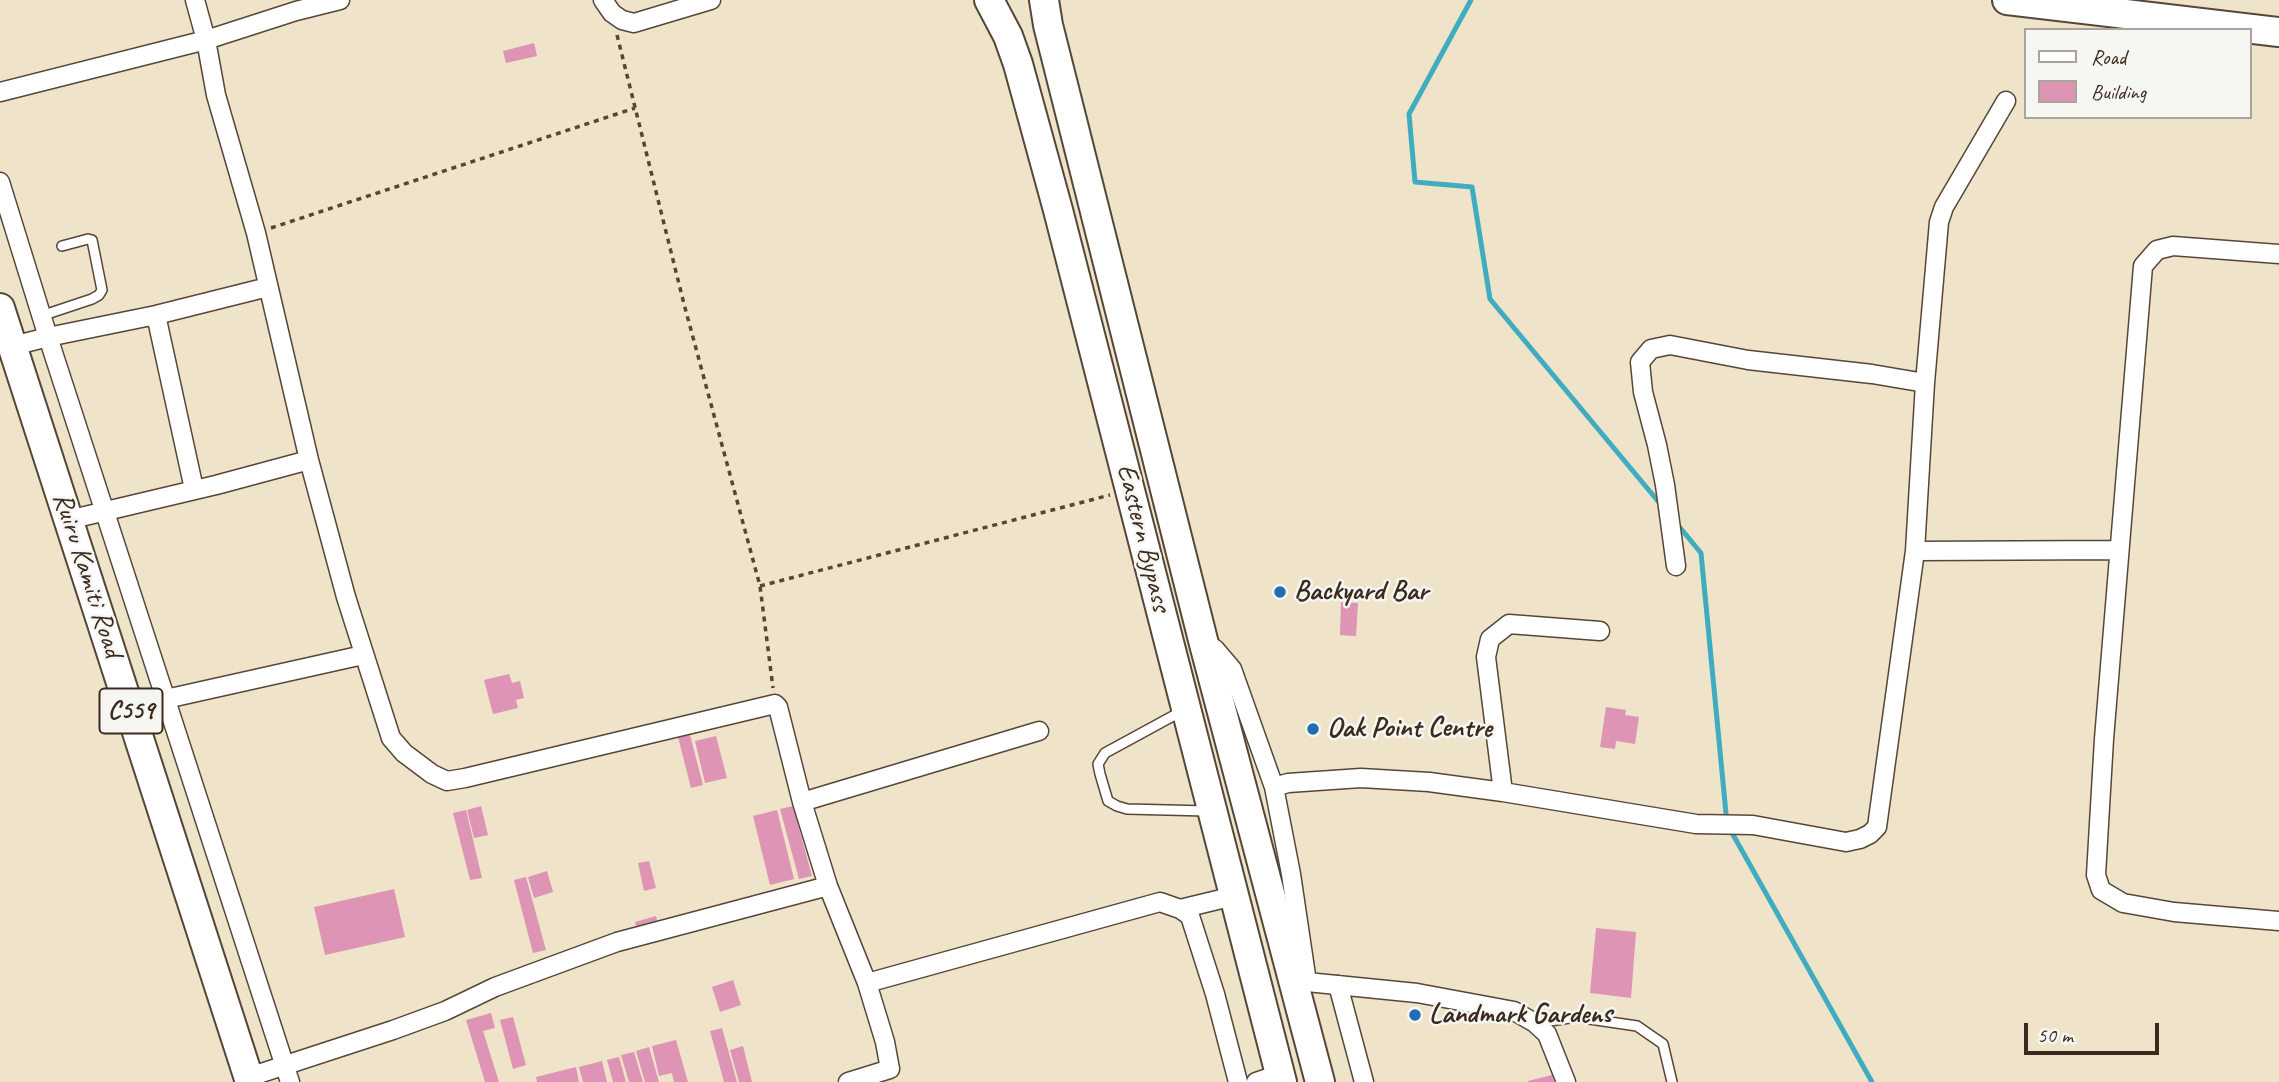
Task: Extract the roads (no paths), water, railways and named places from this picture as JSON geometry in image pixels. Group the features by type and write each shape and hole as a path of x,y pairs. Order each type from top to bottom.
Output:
{"main road":[{"name":"Eastern Bypass","path":"989,0 1008,36 1017,64 1131,490 1234,896 1273,1080"},
{"name":"Eastern Bypass","path":"1044,0 1048,25 1204,644 1300,982 1320,1082"},
{"path":"2007,0 2245,28"},
{"path":"2251,29 2279,32"},
{"name":"Ruiru Kamiti Road","path":"0,308 249,1080"}],"street":[{"path":"195,0 206,40 216,95 256,233 309,460 363,655 391,738 404,753 432,774 447,780 465,778 775,704 828,886 867,983 893,1076 848,1082"},
{"path":"0,92 206,40 340,0"},
{"path":"607,6 622,20 634,23 711,0"},
{"path":"1274,787 1288,783 1361,778 1429,782 1696,824 1753,825 1846,842 1870,834 1877,827 1915,551 1938,222 1944,207 2006,101"},
{"path":"0,183 287,1074"},
{"path":"2279,254 2173,246 2157,250 2143,266 2118,551 2096,875 2101,890 2123,903 2174,912 2279,921"},
{"path":"13,346 268,287"},
{"path":"156,315 194,489"},
{"path":"1676,566 1665,485 1643,392 1640,362 1651,349 1670,345 1748,360 1925,383"},
{"path":"68,520 309,460"},
{"path":"1915,551 2118,551"},
{"path":"1503,792 1486,657 1490,639 1509,624 1600,631"},
{"path":"1204,644 1215,649 1232,669 1274,787 1291,874 1300,982 1417,993 1514,1011 1535,1023 1547,1034 1566,1082"},
{"path":"130,707 363,655"},
{"path":"802,802 1039,731"},
{"path":"249,1080 287,1074 445,1011 495,987 617,942 828,886"},
{"path":"1180,909 1234,896"},
{"path":"867,983 1160,902 1180,909 1190,916 1215,994 1238,1082"},
{"path":"1338,985 1364,1082"}],"lane":[{"path":"41,316 92,299 102,290 92,240 62,246"},
{"path":"1186,709 1105,753 1098,764 1100,774 1108,801 1117,806 1127,809 1212,811"},
{"path":"1535,1023 1576,1017 1637,1026 1663,1044 1672,1082"}],"waterway":[{"path":"1471,0 1409,114 1415,182 1472,187 1490,299 1662,506"},
{"path":"1677,524 1701,553 1727,824 1872,1082"}],"place":[{"name":"Backyard Bar","path":"1280,592"},
{"name":"Oak Point Centre","path":"1313,729"},
{"name":"Landmark Gardens","path":"1415,1015"}]}
